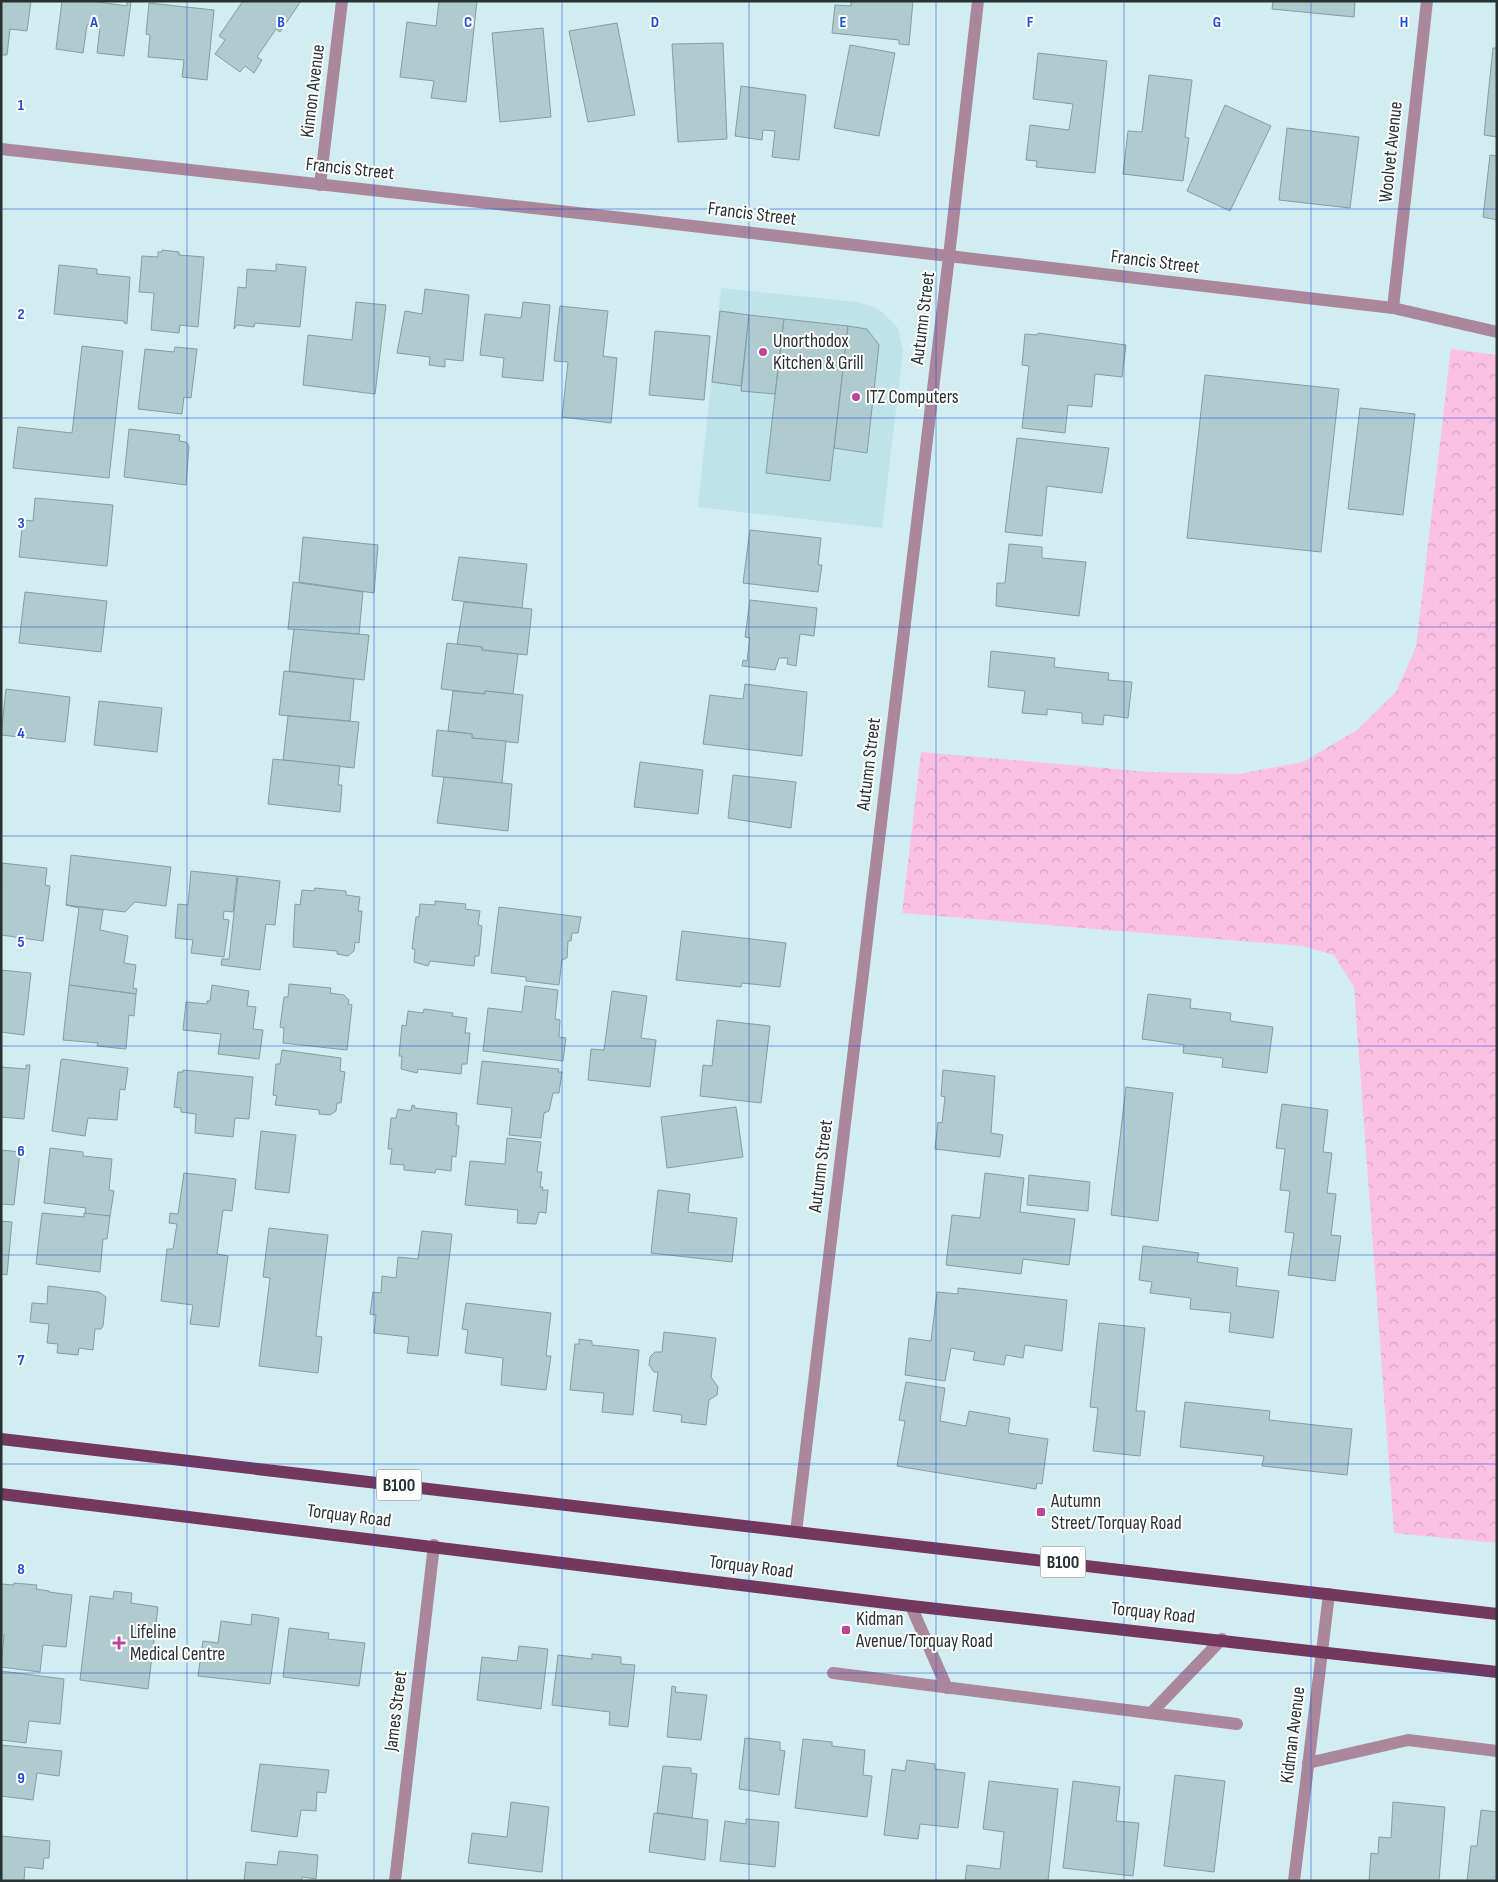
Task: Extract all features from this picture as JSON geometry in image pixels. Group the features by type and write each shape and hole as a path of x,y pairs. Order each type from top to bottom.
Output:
{"main road":[{"name":"Torquay Road","path":"1,1439 1497,1614"},
{"name":"Torquay Road","path":"1,1494 434,1545 911,1606 1222,1639 1497,1672"}],"street":[{"name":"Kinnon Avenue","path":"320,185 342,1"},
{"name":"Autumn Street","path":"796,1532 978,1"},
{"name":"Woolvet Avenue","path":"1393,308 1427,1"},
{"name":"Francis Street","path":"1,149 1393,308 1497,332"},
{"name":"James Street","path":"395,1881 434,1545"},
{"name":"Kidman Avenue","path":"1294,1881 1329,1594"},
{"path":"911,1606 947,1688"},
{"path":"1151,1713 1222,1639"},
{"path":"833,1673 1237,1724"},
{"path":"1308,1763 1408,1740 1497,1751"}],"shaded area":[{"path":"721,288 857,302 881,311 898,328 903,350 882,528 698,507"}],"green space":[{"path":"1451,349 1497,355 1497,1543 1394,1533 1354,987 1334,955 1303,946 902,913 921,752 1150,772 1239,774 1303,762 1357,730 1396,692 1416,647"}],"building":[{"path":"1,1 31,1 27,31 10,29 7,55 1,55"},
{"path":"62,1 92,1 127,6 127,1 131,2 124,56 97,53 100,27 87,25 83,53 56,49"},
{"path":"243,1 301,1 280,32 276,29 257,57 262,60 254,73 245,66 240,72 215,54 225,40 219,36"},
{"path":"439,1 477,1 466,102 431,98 434,81 400,77 407,22 436,26"},
{"path":"851,1 913,1 909,45 899,44 899,40 832,33 835,5 851,6"},
{"path":"1273,1 1355,1 1354,17 1272,9"},
{"path":"149,3 214,10 207,80 182,77 184,60 148,57 150,35 146,34"},
{"path":"617,23 635,115 588,122 569,31"},
{"path":"543,28 551,117 500,122 492,33"},
{"path":"723,43 727,139 678,142 672,44"},
{"path":"850,45 895,53 879,136 834,128"},
{"path":"1493,48 1497,48 1497,137 1484,135"},
{"path":"1038,53 1107,61 1095,173 1036,167 1037,161 1026,160 1030,125 1069,130 1073,104 1033,99"},
{"path":"1149,75 1192,80 1185,137 1189,138 1183,181 1123,174 1128,131 1142,132"},
{"path":"741,86 806,95 799,160 772,157 775,131 763,130 762,140 735,136"},
{"path":"1225,105 1271,126 1230,211 1187,191"},
{"path":"1287,128 1359,137 1350,208 1279,200"},
{"path":"1490,155 1497,156 1497,220 1483,217"},
{"path":"162,250 179,252 179,255 204,257 198,327 180,325 179,333 151,330 154,293 139,292 142,256 158,257 158,252 162,252"},
{"path":"276,264 306,267 300,327 255,323 254,327 237,325 234,329 238,287 246,288 247,269 276,271"},
{"path":"59,265 97,269 97,274 130,277 127,324 124,321 54,314"},
{"path":"425,289 469,295 463,361 445,359 445,367 429,365 430,357 397,353 405,311 422,314"},
{"path":"356,302 386,305 375,394 303,385 308,335 352,340"},
{"path":"523,302 550,305 543,381 502,377 504,358 480,355 485,314 521,318"},
{"path":"560,306 608,311 603,356 617,358 611,423 562,417 568,362 554,361"},
{"path":"720,311 749,315 741,386 712,382"},
{"name":"Unorthodox Kitchen & Grill","path":"749,315 784,319 775,394 741,391"},
{"path":"784,319 848,326 830,481 766,473"},
{"name":"ITZ Computers","path":"848,326 867,329 879,345 867,453 834,448"},
{"path":"655,331 710,336 704,400 649,395"},
{"path":"1038,333 1126,345 1122,377 1095,374 1092,407 1068,405 1065,433 1022,428 1029,366 1022,365 1025,334 1037,335"},
{"path":"82,346 123,351 109,478 13,468 18,427 72,433"},
{"path":"175,347 197,349 191,398 184,397 182,414 138,409 145,349 174,352"},
{"path":"1205,375 1339,389 1321,552 1187,538"},
{"path":"1360,408 1415,414 1403,515 1348,509"},
{"path":"129,429 180,435 179,441 186,442 189,446 186,485 124,477"},
{"path":"1017,438 1109,448 1102,493 1047,486 1042,536 1005,532"},
{"path":"35,498 113,505 107,566 19,557 23,520 33,521"},
{"path":"750,530 821,538 818,565 822,565 818,592 743,583"},
{"path":"303,537 378,545 374,593 299,582"},
{"path":"1009,544 1042,547 1042,558 1086,562 1079,616 996,606 997,583 1005,583"},
{"path":"459,557 527,564 522,608 452,600"},
{"path":"293,582 363,592 359,634 288,629"},
{"path":"25,592 107,601 101,652 19,643"},
{"path":"750,600 817,608 814,636 800,634 796,666 787,664 788,658 779,658 775,670 742,666 743,660 747,661 750,638 745,637"},
{"path":"464,602 532,609 527,655 482,650 482,647 457,644"},
{"path":"294,629 369,635 364,680 289,671"},
{"path":"447,643 482,647 482,650 518,654 513,694 485,691 485,694 441,689"},
{"path":"991,651 1055,658 1054,667 1109,673 1108,680 1132,682 1128,718 1104,715 1103,725 1082,723 1082,713 1047,709 1047,715 1022,713 1025,691 988,687"},
{"path":"284,671 354,679 350,721 279,715"},
{"path":"745,684 807,692 802,756 703,744 710,695 743,699"},
{"path":"6,689 70,697 65,742 1,735"},
{"path":"453,691 485,694 485,691 523,695 518,743 472,738 472,734 448,731"},
{"path":"99,701 162,708 157,752 94,745"},
{"path":"288,716 359,722 354,768 283,760"},
{"path":"437,730 472,734 472,738 506,741 502,783 432,776"},
{"path":"273,759 340,766 338,785 342,785 340,812 268,804"},
{"path":"640,762 703,770 698,814 634,807"},
{"path":"733,775 796,782 791,828 728,818"},
{"path":"444,777 512,784 508,831 437,823"},
{"path":"71,855 171,867 166,906 135,902 125,912 66,905"},
{"path":"2,863 47,868 45,885 50,886 43,941 1,935"},
{"path":"191,871 237,876 233,912 224,911 223,919 229,920 224,957 191,953 193,940 175,938 178,904 188,905"},
{"path":"238,876 280,881 275,925 266,924 260,970 221,965 222,959 229,959"},
{"path":"315,888 346,891 346,895 360,897 358,911 362,911 359,943 355,942 354,951 348,956 337,954 337,951 293,947 295,904 300,905 302,890 314,891"},
{"path":"435,901 466,904 465,909 480,911 478,925 482,926 479,956 475,956 474,966 430,961 428,966 414,962 415,949 412,949 416,917 419,917 420,904 435,905"},
{"path":"66,905 103,910 100,930 128,936 124,963 136,965 133,988 137,989 136,994 69,985 79,908"},
{"path":"499,907 581,917 578,933 572,933 571,941 568,941 567,958 562,960 559,985 526,981 526,977 491,973"},
{"path":"682,931 786,943 780,987 742,983 741,987 676,980"},
{"path":"1,970 31,973 24,1035 1,1032"},
{"path":"289,984 331,988 330,993 344,995 349,1000 348,1004 352,1005 347,1050 283,1043 284,1028 280,1027 284,997 288,997"},
{"path":"69,985 136,994 134,1016 129,1015 126,1049 97,1046 98,1043 63,1040"},
{"path":"212,985 249,991 247,1006 256,1007 253,1029 263,1030 259,1059 218,1054 221,1034 183,1030 186,1002 207,1004 207,1001 210,1001"},
{"path":"525,986 558,990 555,1019 560,1020 559,1037 566,1038 563,1061 483,1051 488,1008 522,1012"},
{"path":"612,991 647,996 641,1038 656,1040 650,1087 588,1080 591,1049 604,1050"},
{"path":"1148,994 1191,999 1190,1008 1231,1013 1230,1021 1273,1027 1267,1073 1222,1067 1223,1058 1183,1053 1184,1045 1142,1039"},
{"path":"424,1009 453,1013 452,1016 467,1018 465,1033 470,1033 467,1064 462,1064 461,1074 418,1069 417,1073 401,1069 402,1056 399,1056 402,1025 406,1026 408,1011 423,1013"},
{"path":"717,1020 770,1026 761,1103 700,1096 703,1065 712,1066"},
{"path":"282,1050 341,1058 340,1071 345,1072 341,1103 337,1103 336,1111 330,1115 319,1114 319,1110 275,1105 277,1096 273,1095 276,1064 280,1064"},
{"path":"61,1060 128,1068 125,1090 120,1089 117,1120 88,1118 85,1136 52,1131"},
{"path":"482,1061 559,1069 558,1072 562,1072 559,1093 553,1093 549,1111 544,1113 541,1138 509,1135 512,1108 477,1104"},
{"path":"26,1065 30,1065 24,1119 1,1117 1,1067 26,1069"},
{"path":"183,1070 253,1077 249,1119 235,1118 233,1137 195,1133 196,1114 181,1112 181,1108 174,1107 178,1072 183,1072"},
{"path":"943,1070 995,1076 991,1133 1003,1135 1000,1157 935,1149 938,1122 942,1123 945,1097 941,1096"},
{"path":"1126,1087 1173,1093 1158,1221 1111,1215"},
{"path":"1282,1104 1328,1110 1323,1152 1332,1153 1327,1193 1336,1194 1331,1235 1341,1236 1335,1281 1288,1275 1294,1233 1285,1232 1290,1191 1280,1190 1285,1149 1276,1148"},
{"path":"412,1105 415,1106 414,1108 457,1113 456,1125 459,1126 456,1157 452,1156 451,1171 436,1169 435,1173 404,1170 404,1165 390,1164 392,1149 388,1149 391,1118 396,1118 398,1109 411,1111"},
{"path":"736,1107 743,1157 667,1168 661,1117"},
{"path":"261,1131 296,1135 289,1193 255,1189"},
{"path":"507,1138 541,1142 537,1172 542,1172 540,1187 543,1187 542,1190 548,1190 546,1213 539,1212 536,1224 517,1223 518,1210 465,1205 470,1161 505,1164"},
{"path":"50,1148 83,1152 83,1156 112,1159 109,1190 114,1191 110,1216 85,1214 86,1208 44,1203"},
{"path":"1,1150 20,1152 14,1205 1,1204"},
{"path":"184,1173 236,1179 232,1211 223,1210 217,1254 228,1256 219,1327 190,1324 193,1305 161,1301 167,1249 173,1249 177,1224 169,1223 170,1213 178,1214"},
{"path":"985,1173 1024,1178 1020,1212 1075,1219 1069,1265 1023,1259 1021,1274 946,1265 952,1215 980,1218"},
{"path":"1029,1175 1090,1182 1088,1211 1027,1205"},
{"path":"658,1190 690,1194 688,1212 737,1218 732,1262 651,1253"},
{"path":"42,1213 84,1217 84,1213 110,1216 107,1239 103,1239 100,1272 36,1264"},
{"path":"1,1221 12,1222 7,1275 1,1274"},
{"path":"269,1228 328,1235 316,1336 322,1337 318,1373 259,1366 270,1278 263,1277"},
{"path":"422,1231 452,1234 438,1356 407,1353 409,1337 374,1333 376,1315 370,1314 373,1292 381,1293 382,1276 396,1278 398,1257 418,1259"},
{"path":"1143,1246 1199,1253 1197,1262 1238,1268 1236,1286 1279,1291 1273,1338 1229,1332 1231,1313 1190,1309 1191,1298 1150,1293 1152,1282 1139,1280"},
{"path":"48,1286 99,1292 106,1297 103,1326 101,1329 95,1329 93,1350 79,1348 78,1355 57,1353 58,1344 47,1343 49,1324 30,1322 32,1303 47,1304"},
{"path":"958,1288 1067,1300 1062,1351 1025,1345 1023,1358 1006,1355 1004,1365 973,1360 975,1352 951,1348 945,1381 905,1375 909,1338 931,1341 937,1292 958,1294"},
{"path":"466,1303 551,1313 546,1356 551,1356 546,1390 501,1385 503,1358 465,1353 468,1330 462,1329"},
{"path":"1099,1323 1145,1328 1136,1411 1145,1411 1140,1456 1093,1451 1098,1408 1090,1407"},
{"path":"664,1332 716,1338 711,1377 718,1387 717,1395 709,1400 706,1425 681,1422 682,1415 653,1411 658,1372 654,1372 649,1365 650,1357 655,1352 662,1352"},
{"path":"579,1339 592,1341 592,1345 639,1350 633,1415 602,1412 604,1393 570,1390 575,1344 579,1344"},
{"path":"906,1382 945,1388 940,1421 966,1426 969,1411 1010,1418 1008,1433 1048,1439 1042,1484 1037,1483 1036,1489 897,1466 905,1421 899,1420"},
{"path":"1185,1402 1270,1411 1269,1420 1352,1429 1347,1475 1262,1466 1264,1456 1180,1447"},
{"path":"14,1583 37,1585 36,1589 72,1595 66,1647 43,1645 40,1672 1,1667 4,1635 1,1635 1,1584 14,1585"},
{"name":"Lifeline Medical Centre","path":"114,1591 132,1593 131,1603 158,1607 148,1689 80,1680 90,1596 113,1599"},
{"path":"252,1614 279,1618 270,1684 198,1676 203,1641 218,1643 221,1621 251,1625"},
{"path":"289,1628 329,1633 328,1639 365,1643 359,1686 283,1677"},
{"path":"519,1646 548,1649 541,1709 477,1700 482,1657 517,1661"},
{"path":"592,1654 621,1657 621,1664 635,1665 628,1727 609,1725 610,1712 552,1705 558,1655 592,1659"},
{"path":"1,1671 64,1679 60,1724 29,1721 26,1743 1,1740"},
{"path":"672,1686 676,1687 675,1692 707,1695 701,1740 667,1737"},
{"path":"745,1738 780,1742 780,1750 785,1751 779,1795 739,1789"},
{"path":"803,1739 832,1742 832,1746 865,1750 863,1775 872,1776 867,1817 795,1808"},
{"path":"1,1745 62,1751 59,1776 37,1773 33,1800 1,1796"},
{"path":"907,1760 935,1764 935,1769 965,1773 958,1828 920,1824 918,1839 884,1835 892,1769 905,1771"},
{"path":"260,1764 329,1770 326,1793 317,1792 316,1811 301,1810 297,1837 251,1831"},
{"path":"663,1766 691,1768 691,1773 697,1774 692,1818 657,1813"},
{"path":"1175,1775 1225,1781 1214,1872 1164,1866"},
{"path":"989,1781 1058,1789 1048,1881 965,1881 967,1865 1000,1869 1004,1832 983,1829"},
{"path":"1073,1781 1120,1787 1116,1821 1139,1823 1133,1876 1063,1868"},
{"path":"511,1802 549,1807 542,1872 468,1863 472,1833 507,1837"},
{"path":"1393,1802 1445,1807 1439,1881 1369,1881 1371,1853 1378,1854 1379,1837 1391,1838"},
{"path":"1481,1810 1497,1812 1497,1881 1467,1881 1471,1846 1477,1846"},
{"path":"654,1813 708,1820 705,1860 649,1852"},
{"path":"746,1819 779,1822 775,1867 720,1861 725,1821 746,1824"},
{"path":"1,1836 50,1841 49,1858 44,1858 43,1869 25,1867 24,1881 1,1881"},
{"path":"279,1851 318,1855 316,1879 302,1877 301,1881 244,1881 246,1862 277,1865"}],"place":[{"name":"Unorthodox Kitchen & Grill","path":"763,352"},
{"name":"ITZ Computers","path":"856,397"},
{"name":"Autumn Street/Torquay Road","path":"1041,1512"},
{"name":"Kidman Avenue/Torquay Road","path":"846,1630"},
{"name":"Lifeline Medical Centre","path":"119,1643"}]}
